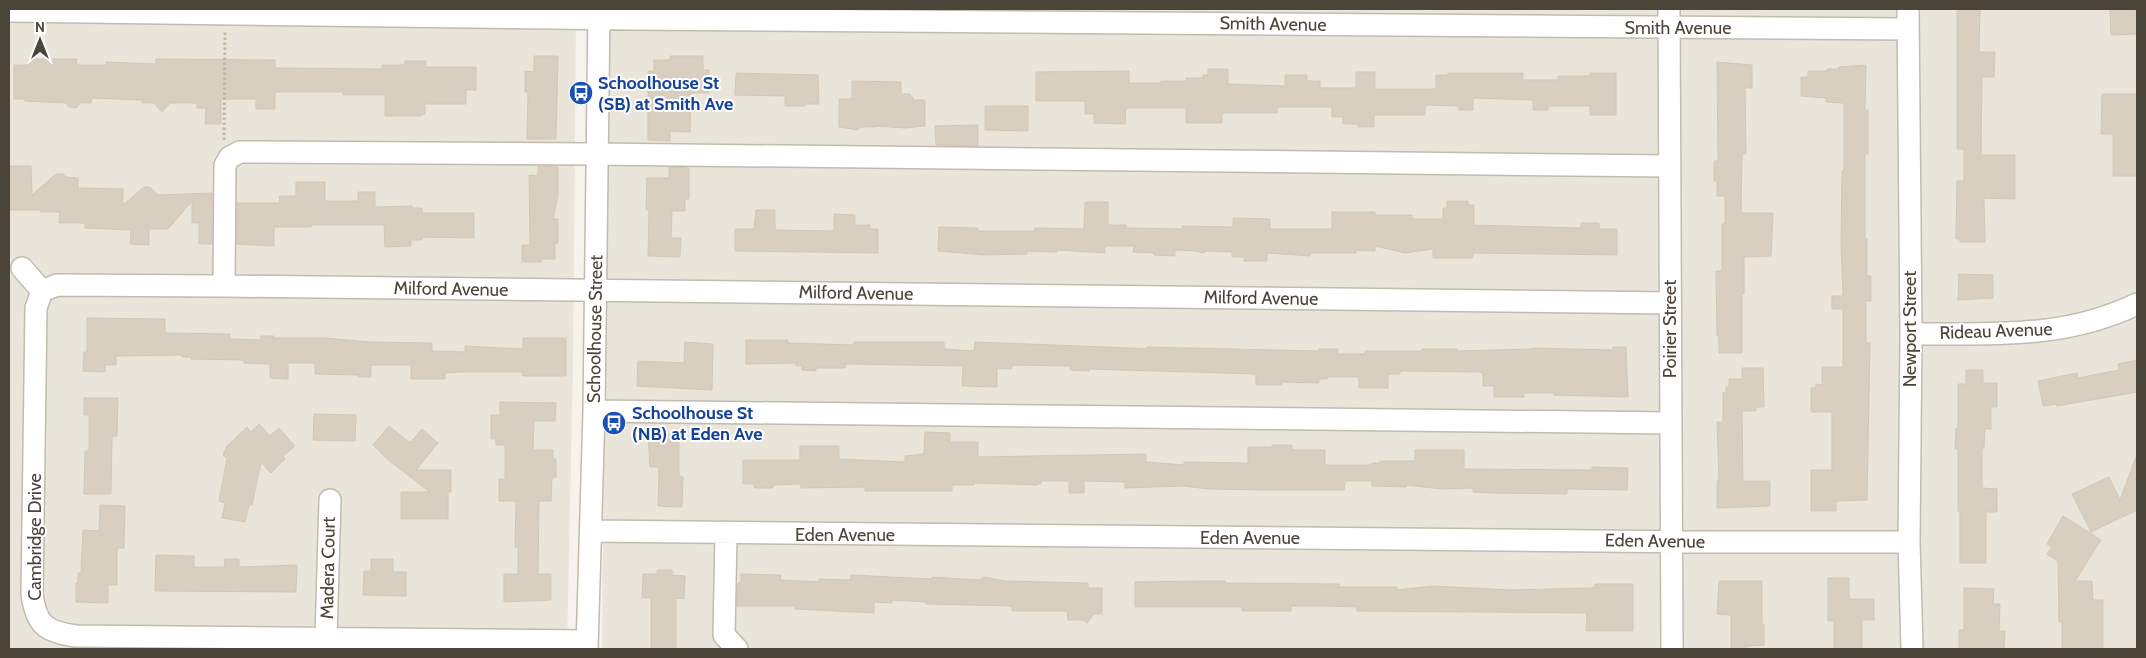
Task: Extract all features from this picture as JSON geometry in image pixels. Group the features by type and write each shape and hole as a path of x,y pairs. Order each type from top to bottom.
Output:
{"street":[{"name":"Smith Avenue","path":"9,11 1908,19"},
{"name":"Schoolhouse Street","path":"587,645 594,411 599,13"},
{"name":"Poirier Street","path":"1669,18 1672,649"},
{"name":"Newport Street","path":"1908,19 1911,334 1909,542 1912,649"},
{"path":"224,286 225,165 230,157 240,152 1669,166"},
{"path":"22,268 42,292"},
{"name":"Milford Avenue","path":"42,292 57,284 1670,303"},
{"name":"Cambridge Drive","path":"42,292 36,308 32,594 35,610 47,629 76,636 326,637 587,645"},
{"name":"Rideau Avenue","path":"1911,334 2029,332 2062,329 2116,314 2137,304"},
{"path":"594,411 1671,424"},
{"name":"Madera Court","path":"326,637 330,500"},
{"name":"Eden Avenue","path":"591,531 726,534 1909,542"},
{"path":"726,534 724,635 737,649"}],"path":[{"path":"225,27 224,145 230,157"}],"shaded area":[{"path":"9,9 576,9 573,361 567,649 9,649"},
{"path":"607,9 1665,9 1667,649 602,649"},
{"path":"1675,9 2137,9 2137,649 1677,649"}],"building":[{"path":"1957,9 1980,9 1979,52 1995,52 1994,77 1982,77 1981,155 2015,155 2015,199 1984,198 1985,242 1960,242 1960,239 1956,239 1957,181 1964,181 1964,149 1957,149"},
{"path":"2110,9 2136,9 2137,34 2111,35"},
{"path":"534,56 558,56 556,139 527,139 528,92 525,92 525,71 534,72"},
{"path":"670,56 703,56 703,70 709,70 709,93 691,93 690,132 670,131 670,141 648,140 648,71 654,71 654,60 670,60"},
{"path":"28,59 77,59 76,65 106,65 106,62 156,64 156,59 275,60 275,68 382,69 382,65 405,65 405,61 426,61 426,67 476,67 476,90 466,90 466,104 425,104 425,114 421,114 421,116 385,116 385,95 343,95 343,92 275,92 275,109 256,109 256,99 221,99 221,124 205,124 206,108 197,108 197,103 170,103 162,112 154,103 142,103 142,100 92,98 91,103 80,103 76,108 69,107 66,103 14,99 14,65 28,65"},
{"path":"1717,62 1752,65 1752,88 1745,88 1746,154 1742,154 1741,213 1773,213 1771,256 1744,257 1742,353 1719,353 1719,336 1717,336 1716,271 1722,271 1722,224 1725,224 1725,196 1717,196 1717,181 1714,181 1714,161 1718,161"},
{"path":"1866,65 1865,110 1868,110 1868,154 1865,154 1865,239 1867,239 1867,276 1871,276 1871,301 1866,301 1866,343 1870,343 1867,500 1836,501 1836,511 1811,511 1811,470 1832,470 1832,412 1811,412 1811,388 1816,388 1816,384 1822,385 1822,367 1843,367 1843,309 1832,309 1832,296 1843,296 1841,242 1844,103 1826,102 1826,98 1801,96 1801,77 1808,77 1808,71 1827,71 1827,69 1839,69 1839,67"},
{"path":"1208,69 1228,69 1228,84 1285,86 1285,75 1307,75 1307,81 1320,81 1320,88 1356,88 1356,72 1375,72 1375,89 1436,89 1436,75 1448,75 1448,73 1523,73 1523,80 1558,80 1558,76 1590,76 1590,73 1616,73 1616,115 1590,115 1590,106 1548,106 1548,110 1533,110 1533,100 1473,98 1473,110 1459,110 1459,106 1425,105 1425,115 1374,115 1374,127 1358,127 1358,124 1343,124 1343,117 1332,117 1332,107 1277,107 1277,113 1222,113 1222,123 1186,123 1186,108 1126,108 1125,124 1094,123 1094,114 1085,114 1085,101 1036,101 1036,72 1129,71 1129,83 1161,83 1161,81 1186,81 1186,78 1203,78 1203,75 1208,75"},
{"path":"736,73 818,75 819,104 785,106 785,96 735,95"},
{"path":"852,81 901,82 901,94 910,94 914,100 925,100 925,126 906,128 875,126 860,127 858,130 839,127 839,99 852,99"},
{"path":"2102,94 2137,94 2137,176 2113,176 2113,134 2101,134"},
{"path":"985,106 1028,106 1028,131 985,130"},
{"path":"978,125 978,146 936,145 935,126"},
{"path":"9,166 31,166 32,195 56,174 78,178 78,188 123,189 123,205 144,187 150,187 158,195 212,193 212,244 199,244 199,223 192,223 192,201 168,229 149,229 149,245 130,244 131,230 85,228 85,223 59,223 60,212 9,210"},
{"path":"538,166 558,167 558,195 553,219 558,219 558,243 555,243 555,259 541,259 541,262 522,262 522,245 530,245 529,175 538,176"},
{"path":"669,167 689,168 689,199 685,199 685,211 672,211 671,238 681,238 680,257 648,256 649,210 646,210 647,178 669,178"},
{"path":"296,182 325,182 325,201 358,201 358,192 375,192 375,207 412,206 412,208 422,208 422,213 474,213 474,238 422,237 422,240 411,240 411,246 385,247 384,225 311,225 311,227 274,227 274,246 237,244 237,203 280,203 279,196 296,196"},
{"path":"1447,201 1468,201 1468,205 1474,205 1474,225 1581,228 1581,223 1599,223 1599,229 1617,229 1617,255 1474,253 1472,258 1433,258 1433,249 1405,253 1375,246 1375,251 1356,250 1356,253 1310,253 1310,256 1267,253 1267,261 1244,261 1244,257 1232,257 1232,252 1207,251 1202,253 1175,250 1175,256 1154,255 1154,253 1133,252 1134,246 1105,246 1105,253 1057,250 1057,252 1027,251 1027,254 985,255 938,251 939,227 978,228 978,231 1034,231 1035,228 1084,229 1085,202 1108,202 1108,225 1126,225 1126,228 1182,229 1182,226 1233,227 1233,218 1270,219 1270,229 1332,229 1332,212 1375,212 1375,215 1412,215 1412,219 1443,219 1443,208 1447,208"},
{"path":"756,210 775,210 775,230 834,231 834,214 855,215 855,225 870,225 870,229 878,229 878,253 735,251 735,229 754,229"},
{"path":"1959,274 1993,275 1993,298 1958,300"},
{"path":"87,318 165,319 165,333 230,334 230,339 261,340 261,336 274,336 274,338 325,338 370,342 432,343 432,351 465,352 465,346 523,349 523,338 566,338 566,376 523,376 523,372 461,372 445,373 445,379 411,379 411,365 371,365 371,377 358,377 358,375 315,374 315,363 288,363 288,379 270,378 270,364 244,363 244,360 191,359 191,357 182,357 182,355 116,356 116,365 105,365 105,372 83,371 84,352 87,352"},
{"path":"746,340 788,340 788,343 853,345 854,342 944,342 944,349 974,351 975,342 1147,349 1147,347 1319,351 1319,349 1338,349 1338,354 1365,354 1365,351 1422,351 1422,349 1457,349 1457,351 1532,348 1613,350 1613,347 1626,347 1628,397 1524,393 1524,397 1494,397 1494,386 1483,386 1483,373 1479,372 1400,371 1400,374 1388,374 1388,388 1359,388 1359,377 1327,377 1327,379 1319,379 1319,383 1282,382 1282,385 1256,385 1256,374 1089,369 1089,371 1070,370 1070,366 1012,365 1012,369 997,368 997,387 962,386 963,366 845,364 845,368 816,368 816,371 802,370 802,366 796,366 796,363 746,364"},
{"path":"685,342 713,344 712,390 637,386 638,361 684,363"},
{"path":"2137,360 2137,392 2057,406 2057,404 2043,406 2038,381 2077,373 2078,378 2119,370 2118,364"},
{"path":"1742,368 1763,368 1764,407 1756,407 1756,411 1742,411 1743,481 1770,481 1770,506 1717,508 1717,481 1719,481 1717,422 1723,422 1723,393 1726,393 1726,387 1729,387 1729,379 1742,379"},
{"path":"1966,370 1983,370 1983,383 1997,383 1997,407 1991,407 1991,429 1985,429 1984,448 1982,448 1982,488 1997,489 1997,512 1986,512 1986,563 1960,563 1958,449 1955,449 1956,428 1958,428 1958,384 1966,384"},
{"path":"84,398 118,398 117,436 112,436 111,494 84,494 85,451 89,451 89,415 84,415"},
{"path":"500,402 556,403 555,421 534,421 533,450 553,450 553,459 556,459 556,477 552,477 551,501 539,501 538,574 551,574 551,600 504,602 504,574 518,574 518,547 515,547 516,501 499,501 499,479 505,479 505,445 496,445 496,439 491,439 491,415 500,415"},
{"path":"314,414 356,415 355,441 313,440"},
{"path":"259,424 270,436 279,428 295,446 283,456 285,459 271,473 261,462 252,505 249,505 245,522 222,518 225,503 219,501 227,458 223,455 227,446 247,427 251,432"},
{"path":"389,426 410,443 422,429 438,443 416,470 451,470 451,492 448,492 448,519 401,519 401,492 430,492 387,459 373,445"},
{"path":"925,432 950,433 950,442 978,442 978,457 1146,454 1146,462 1184,465 1184,462 1248,463 1248,447 1272,447 1272,445 1292,445 1292,450 1325,450 1325,465 1372,465 1372,463 1380,463 1380,461 1415,461 1415,450 1464,450 1464,469 1592,470 1592,467 1628,468 1627,490 1567,489 1567,494 1492,493 1473,492 1473,488 1442,489 1406,485 1406,487 1372,486 1372,481 1345,481 1344,490 1265,490 1208,489 1184,486 1125,488 1125,482 1084,481 1084,493 1069,493 1069,481 1041,481 1037,485 974,483 974,485 952,485 952,491 865,491 865,487 801,488 801,484 773,485 773,488 754,488 754,484 743,484 743,460 800,460 800,446 839,446 839,459 905,462 905,456 924,454"},
{"path":"648,435 679,435 679,476 683,477 682,507 658,506 659,467 650,467"},
{"path":"2136,457 2137,510 2091,532 2072,494 2109,477 2120,500"},
{"path":"100,505 125,506 124,548 117,548 117,585 108,585 108,603 76,602 76,583 78,583 78,573 81,573 83,530 99,531"},
{"path":"2063,516 2101,540 2075,581 2092,581 2093,600 2103,600 2103,649 2062,649 2062,622 2059,622 2058,561 2047,554 2052,547 2047,544"},
{"path":"156,555 194,556 194,567 225,567 224,559 239,559 239,567 297,565 296,592 155,591"},
{"path":"371,559 393,559 393,572 406,572 406,596 363,595 364,571 371,571"},
{"path":"657,570 672,570 672,575 685,576 684,599 676,598 676,649 651,649 651,598 642,598 643,574 657,574"},
{"path":"741,574 781,575 780,580 819,582 819,579 851,580 851,575 979,580 984,577 1004,581 1088,583 1088,588 1102,588 1102,614 1094,614 1087,623 1083,620 1068,620 1067,611 1012,611 1012,606 926,604 926,602 892,600 892,603 874,602 874,613 795,609 795,606 737,606 738,583 741,583"},
{"path":"1828,578 1849,578 1849,599 1874,599 1874,620 1862,620 1862,649 1834,649 1834,621 1828,621"},
{"path":"1225,581 1225,583 1339,584 1339,587 1397,587 1397,590 1433,586 1512,590 1590,588 1595,587 1595,584 1633,584 1633,631 1586,631 1587,613 1357,611 1357,607 1326,606 1291,606 1291,611 1242,611 1242,607 1135,607 1135,582"},
{"path":"1719,581 1762,581 1764,645 1747,646 1747,649 1731,649 1731,615 1717,614"},
{"path":"1964,588 1994,589 1993,604 2000,604 1999,631 2005,631 2004,649 1959,649 1959,630 1964,630"}],"place":[{"name":"Schoolhouse St (SB) at Smith Ave","path":"581,93"},
{"name":"Schoolhouse St (NB) at Eden Ave","path":"614,423"}]}
